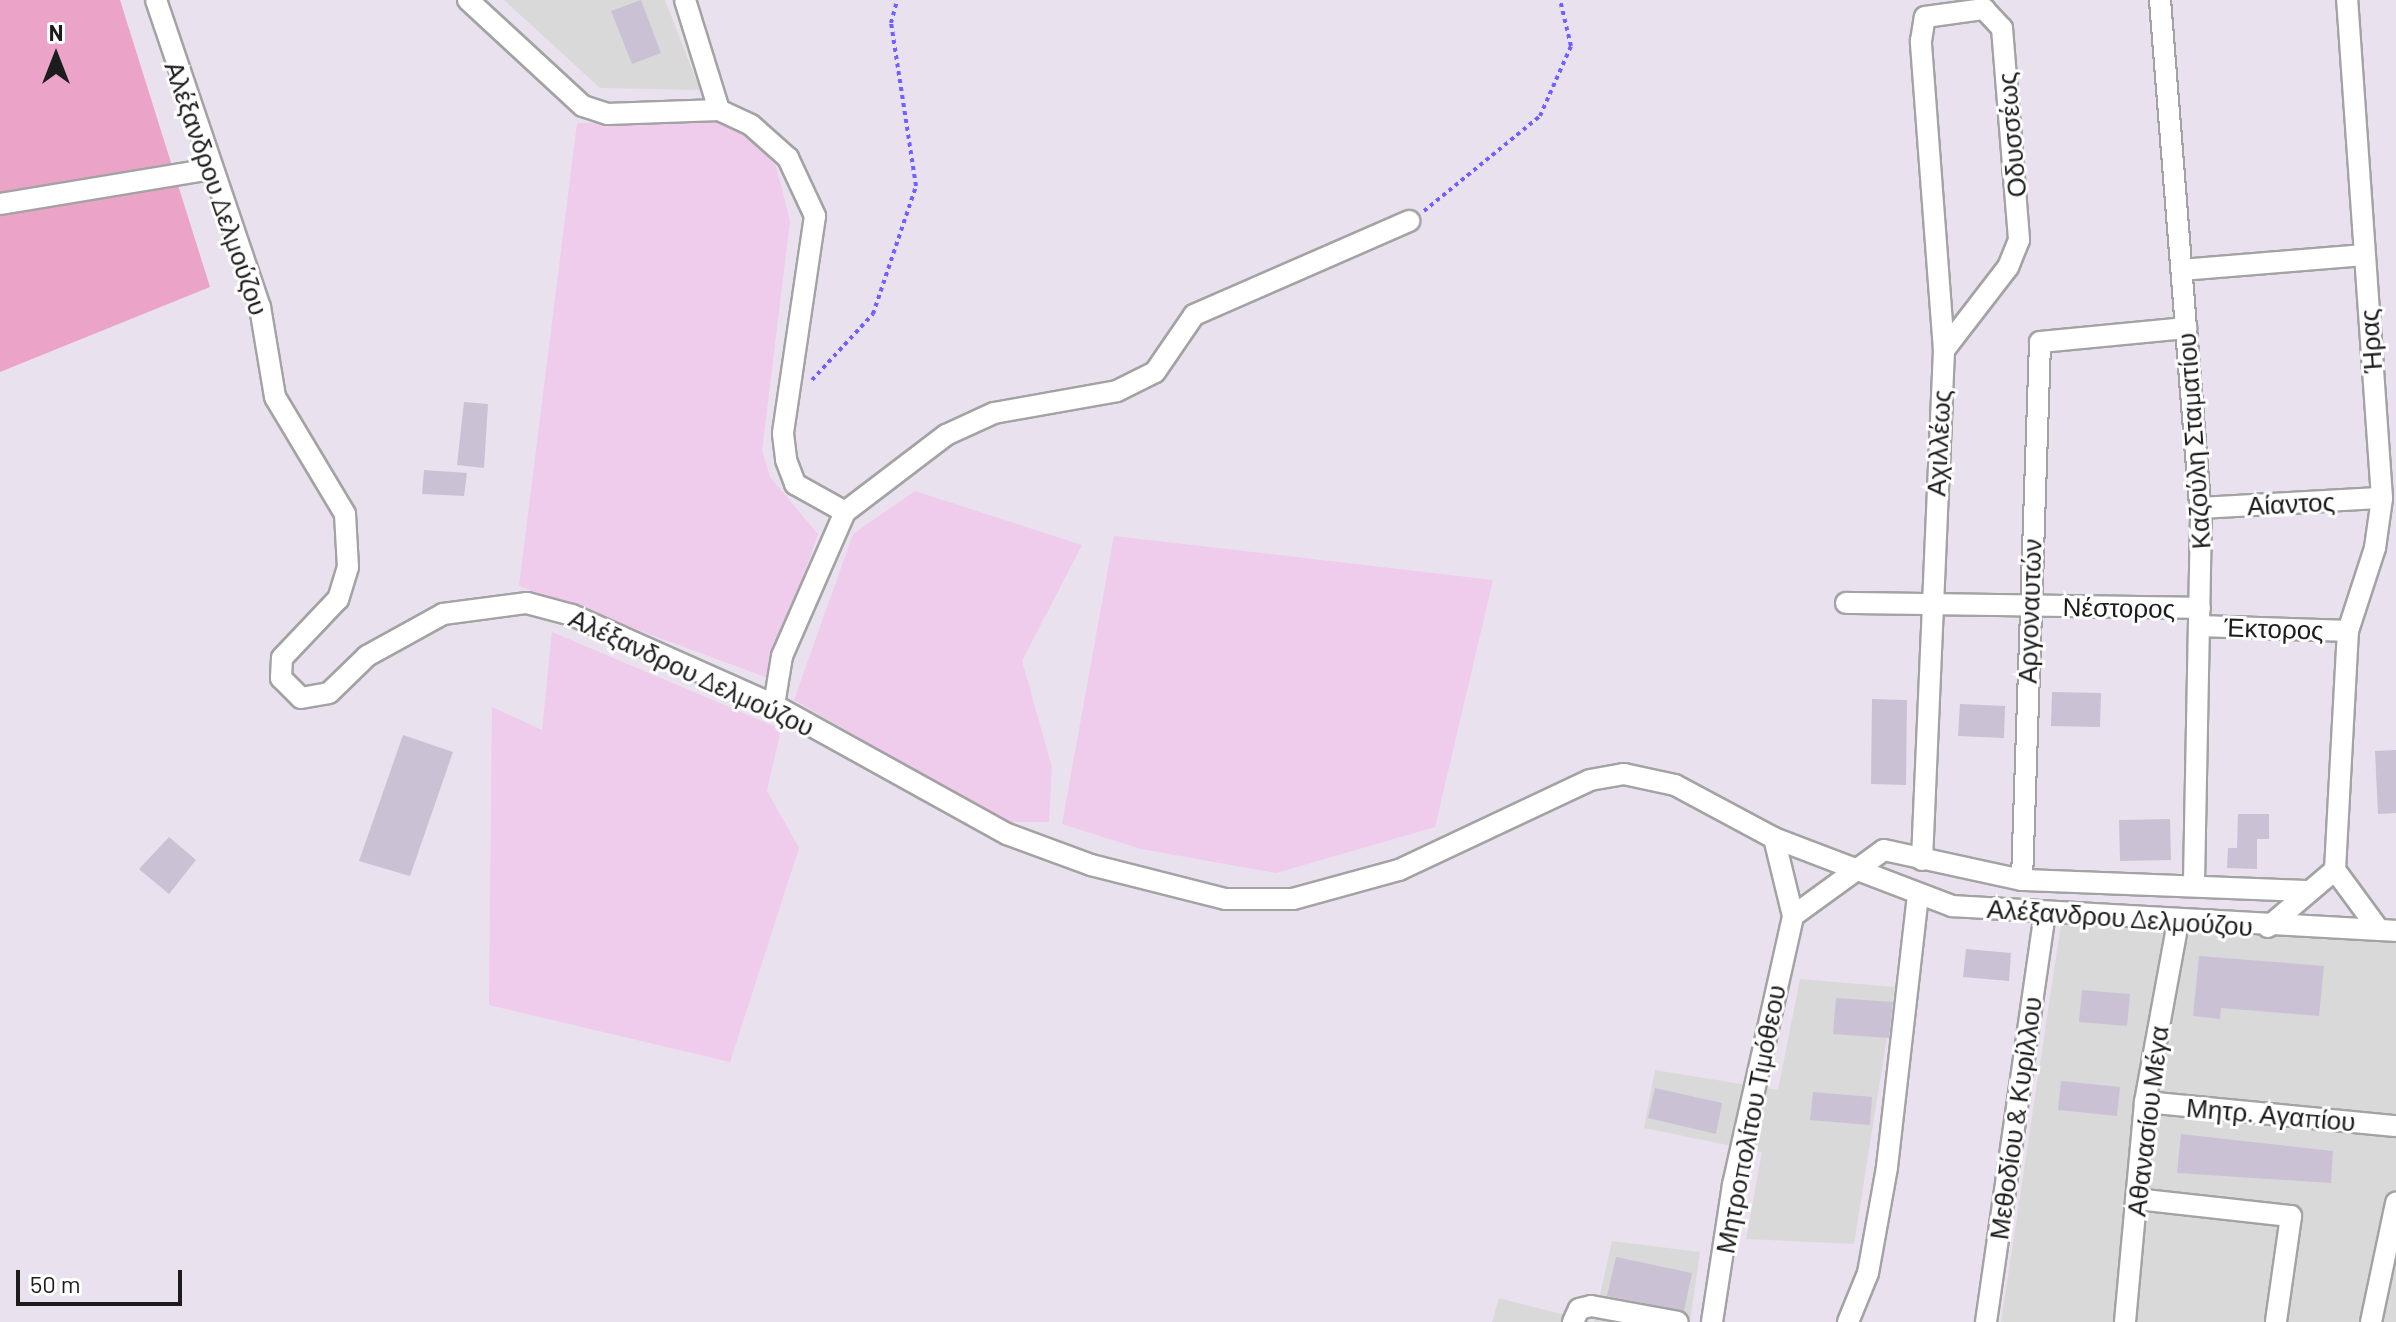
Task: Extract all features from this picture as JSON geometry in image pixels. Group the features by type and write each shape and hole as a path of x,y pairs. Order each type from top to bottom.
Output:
{"street":[{"name":"Αλέξανδρου Δελμούζου","path":"156,0 260,307 275,397 338,500 348,530 338,599 282,658 281,678 292,694 321,698 405,632 453,611 503,602 572,615 774,705 1007,834 1091,865 1225,899 1293,899 1399,870 1612,775 1675,785 1774,838 1850,872 1918,896 2045,913 2268,927 2388,930"},
{"path":"468,0 583,106 607,114 719,110 751,125 788,158 815,216 783,434 795,484 845,512"},
{"path":"685,0 719,110"},
{"name":"Καζούλη Σταματίου","path":"2160,0 2201,508 2194,884"},
{"name":"Ήρας","path":"2335,870 2348,631 2375,548 2382,498 2347,0"},
{"name":"Οδυσσέως","path":"1923,28 1925,17 1984,9 1997,15 2015,256 1944,350"},
{"name":"Αχιλλέως","path":"1922,860 1929,603 1944,350 1923,28"},
{"path":"0,204 211,169"},
{"path":"774,705 782,656 845,512 946,435 994,413 1117,391 1155,372 1194,315 1409,221"},
{"path":"2182,270 2363,255"},
{"name":"Αργοναυτών","path":"2022,880 2040,342 2186,328"},
{"name":"Αίαντος","path":"2201,508 2382,498"},
{"name":"Νέστορος","path":"1846,603 2029,605 2200,617"},
{"name":"Έκτορος","path":"2200,617 2348,631"},
{"path":"1774,838 1793,916 1850,872"},
{"name":"Αλέξανδρου Δελμούζου","path":"1850,872 1884,850 2022,880 2194,884 2309,891"},
{"path":"2268,927 2335,870 2388,930"},
{"path":"1848,1322 1868,1273 1889,1152 1918,896"},
{"name":"Μεθοδίου & Κυρίλλου","path":"1986,1322 2045,913"},
{"name":"Μητροπολίτου Τιμόθεου","path":"1712,1322 1733,1185 1793,916"},
{"name":"Αθανασίου Μέγα","path":"2125,1322 2145,1102 2178,922"},
{"name":"Μητρ. Αγαπίου","path":"2145,1102 2396,1126"},
{"path":"2136,1199 2291,1216 2276,1322"},
{"path":"2371,1322 2396,1203"},
{"path":"1573,1322 1579,1309 1591,1306 1678,1322"}],"path":[{"path":"788,405 873,314 916,186 891,23 897,0"},
{"path":"1409,221 1495,158 1540,116 1561,83 1571,46 1560,0"}],"shaded area":[{"path":"0,0 120,0 210,287 0,372"},
{"path":"504,0 665,0 700,90 600,88"},
{"path":"719,122 749,137 776,166 790,221 762,451 770,477 818,534 768,678 519,586 577,123"},
{"path":"915,491 1082,545 1022,661 1052,767 1049,822 1004,822 794,700 853,534"},
{"path":"1114,536 1493,580 1435,827 1276,873 1141,849 1062,824"},
{"path":"552,632 781,729 767,791 799,848 730,1062 489,1005 492,707 542,730"},
{"path":"2061,924 2396,940 2396,1322 2001,1322"},
{"path":"1800,979 1895,987 1854,1244 1746,1239 1762,1152 1644,1128 1655,1070 1778,1090"},
{"path":"1612,1241 1700,1252 1690,1322 1594,1322"},
{"path":"1499,1298 1593,1322 1492,1322"}],"building":[{"path":"641,0 661,53 632,64 611,11"},
{"path":"464,402 488,404 484,468 457,465"},
{"path":"424,470 467,473 464,496 422,494"},
{"path":"2052,692 2101,693 2100,727 2051,726"},
{"path":"1872,699 1907,700 1906,785 1871,784"},
{"path":"1960,704 2005,706 2004,738 1958,736"},
{"path":"403,735 453,752 410,876 359,861"},
{"path":"2396,750 2396,813 2378,814 2375,751"},
{"path":"2238,814 2269,814 2269,839 2257,839 2257,869 2227,868 2228,848 2237,848"},
{"path":"2170,819 2171,860 2120,861 2119,820"},
{"path":"169,837 196,860 169,894 139,869"},
{"path":"1966,949 2011,953 2009,981 1963,977"},
{"path":"2199,956 2324,966 2319,1016 2221,1008 2220,1019 2193,1016"},
{"path":"2082,990 2130,994 2127,1026 2079,1022"},
{"path":"1836,998 1893,1002 1889,1038 1833,1034"},
{"path":"2061,1081 2120,1087 2117,1116 2058,1110"},
{"path":"1655,1088 1722,1103 1716,1134 1648,1118"},
{"path":"1813,1092 1872,1097 1870,1125 1810,1120"},
{"path":"2181,1134 2333,1151 2331,1183 2177,1173"},
{"path":"1616,1257 1692,1273 1684,1311 1607,1296"}]}
